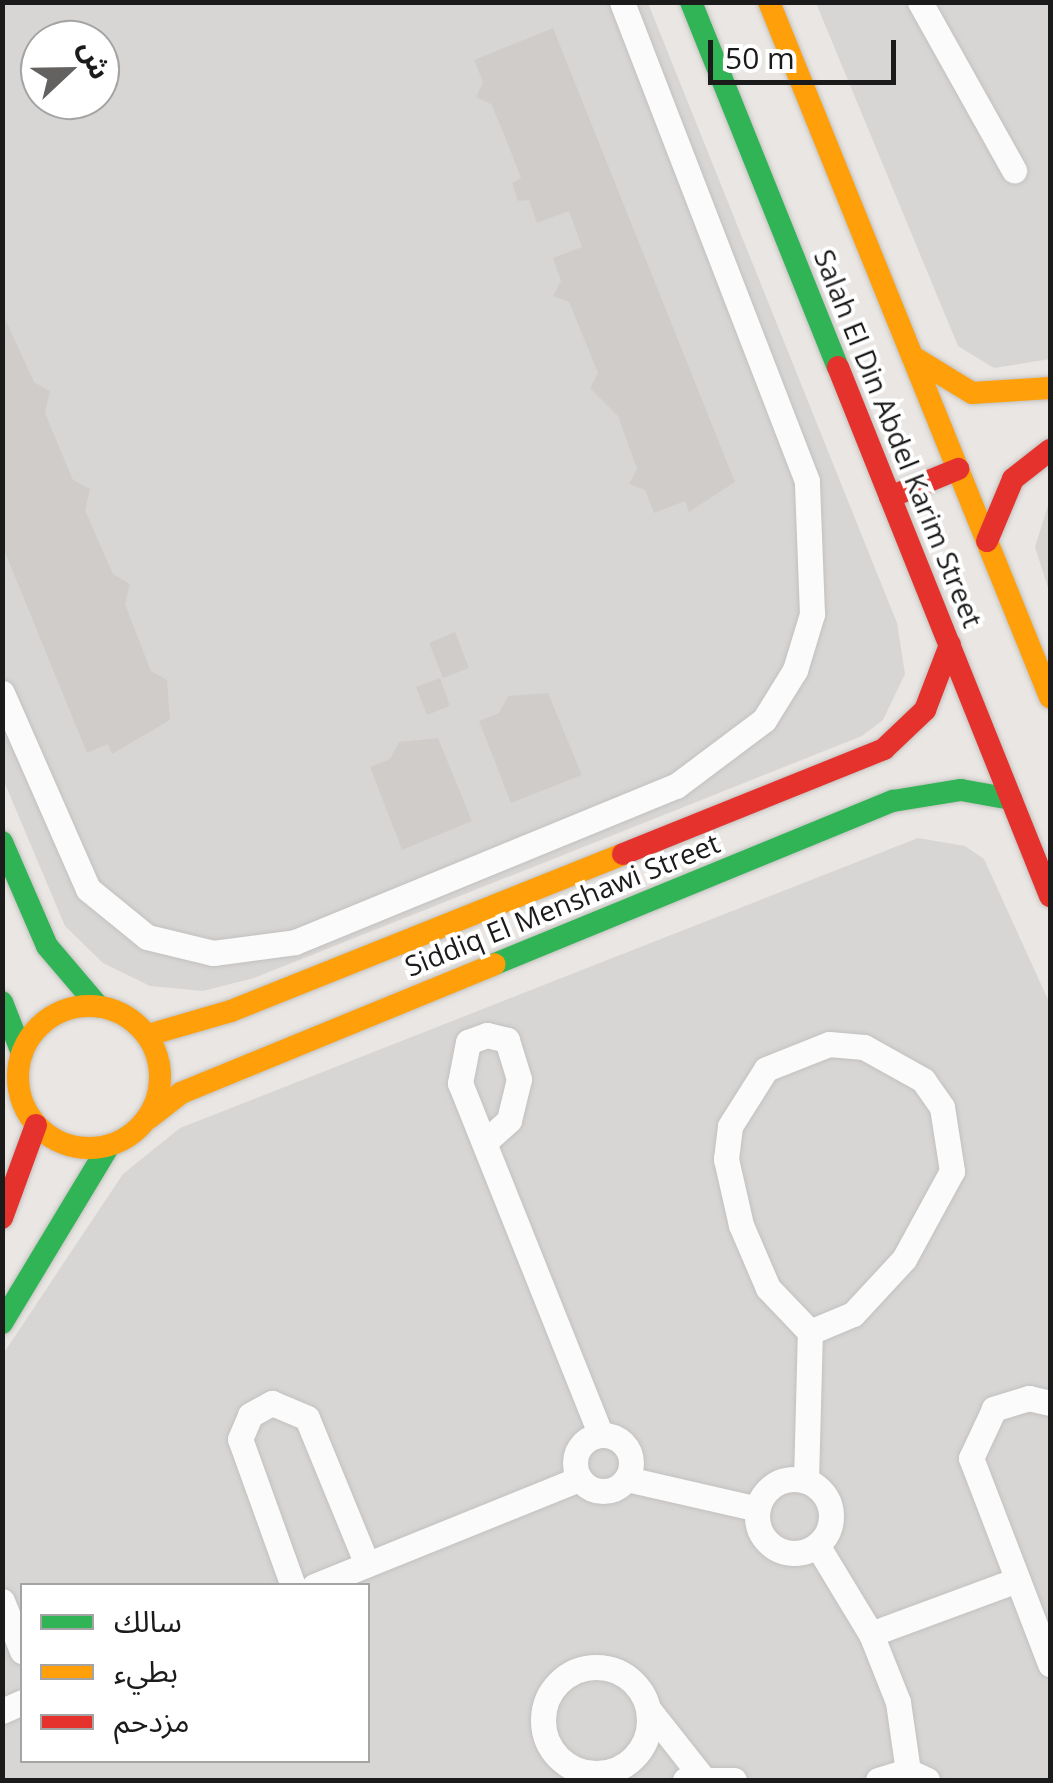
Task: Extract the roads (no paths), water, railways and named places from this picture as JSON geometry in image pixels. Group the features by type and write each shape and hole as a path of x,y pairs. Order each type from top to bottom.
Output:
{"street":[{"path":"2,693 88,889 125,924 168,946 241,952 295,942 516,852 724,758 781,696 812,614 815,556 799,445 622,2"},
{"name":"Salah El Din Abdel Karim Street","path":"691,2 1050,896"},
{"name":"Salah El Din Abdel Karim Street","path":"769,2 1050,697"},
{"path":"920,2 1014,170"},
{"path":"913,357 972,393 1050,388"},
{"path":"987,541 1013,479 1050,450"},
{"path":"890,497 958,468"},
{"name":"Siddiq El Menshawi Street","path":"148,1035 531,890 898,740 925,710 950,645"},
{"path":"898,740 929,792"},
{"name":"Siddiq El Menshawi Street","path":"148,1118 181,1093 929,792 1012,799"},
{"path":"516,852 531,890"},
{"path":"2,1323 108,1147 148,1118 160,1091 148,1035 98,1006 47,946 5,854"},
{"path":"2,1002 22,1053 19,1091 36,1125 56,1141 108,1147"},
{"path":"22,1053 52,1016 98,1006"},
{"path":"810,1332 853,1314 904,1259 952,1171 942,1107 922,1080 864,1047 829,1044 766,1069 730,1126 726,1159 741,1225 768,1288 810,1332 806,1481 830,1510 817,1545"},
{"path":"2,1218 36,1125"},
{"path":"486,1141 601,1434 626,1445 627,1479"},
{"path":"1050,1402 1011,1401 973,1440 975,1477 1050,1664"},
{"path":"292,1583 240,1439 250,1415 272,1403 306,1418 366,1564"},
{"path":"579,1479 578,1450 601,1434"},
{"path":"321,1583 579,1479 604,1492 627,1479 758,1509"},
{"path":"758,1509 781,1481 806,1481"},
{"path":"758,1509 770,1544 793,1553 817,1545"},
{"path":"817,1545 872,1634 898,1702 918,1776 878,1780"},
{"path":"872,1634 1016,1580"},
{"path":"2,1601 20,1646"},
{"path":"618,1780 559,1758 546,1736 552,1689 583,1669 620,1672 693,1779 734,1780"},
{"path":"591,1773 636,1756 649,1710"}]}
